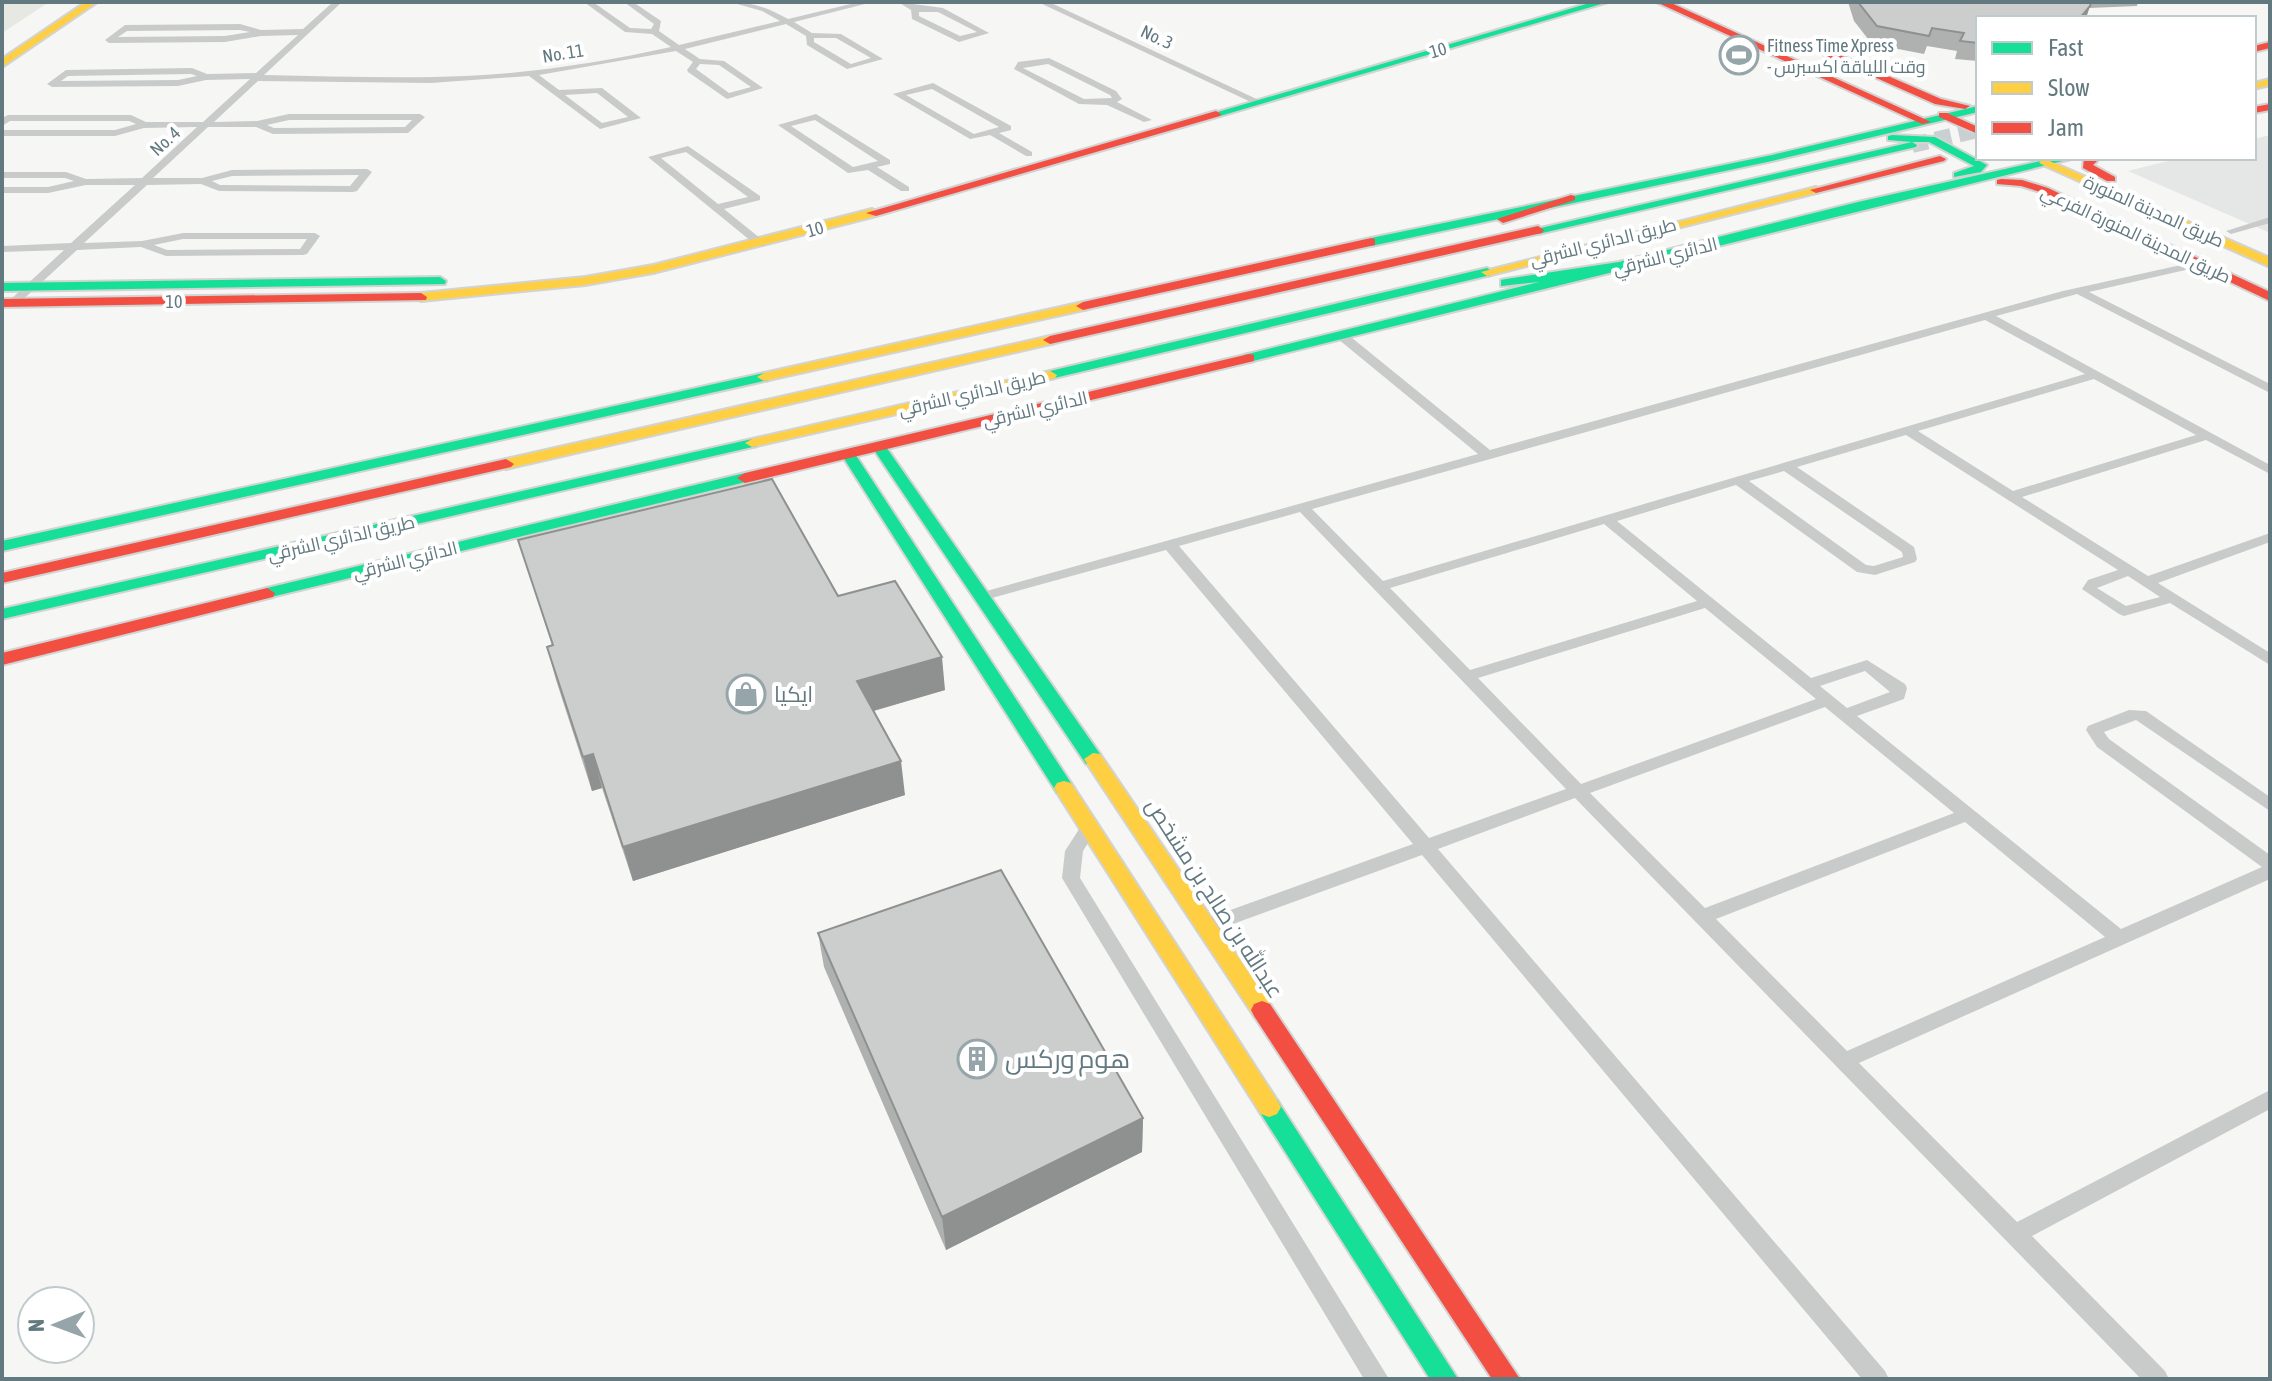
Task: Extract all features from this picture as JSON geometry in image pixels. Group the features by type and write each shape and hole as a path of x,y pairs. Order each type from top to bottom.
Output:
{"main road":[{"path":"2,49 71,2"},
{"path":"2,64 92,2"},
{"name":"10","path":"6,297 30,287 330,284 493,278 755,239 905,189 1147,120 1249,98 1565,2"},
{"name":"10","path":"6,297 388,299 492,292 612,276 755,239 1249,98 1603,2"},
{"path":"1661,2 1976,145"},
{"path":"1689,2 1976,130"},
{"path":"1805,43 1939,102 1976,107"},
{"path":"2,546 1571,198 1772,158 1976,108"},
{"path":"1772,158 1813,155 1903,136 1931,139 1981,165 1977,170 1877,195 1858,206"},
{"name":"طريق الدائري الشرقي","path":"2,578 1912,145"},
{"name":"طريق الدائري الشرقي","path":"2,614 1316,314 1940,159"},
{"name":"طريق المدينة المنورة","path":"2017,160 2038,163 2270,263"},
{"name":"طريق المدينة المنورة الفرعي","path":"2089,160 2087,166 2101,175 2270,249"},
{"name":"طريق المدينة المنورة","path":"2038,163 2115,209 2270,280"},
{"name":"الدائري الشرقي","path":"2,659 515,532 1342,336 2038,163"},
{"name":"طريق المدينة المنورة الفرعي","path":"1858,206 1892,204 2000,182 2022,183 2052,193 2270,297"},
{"path":"1297,283 1571,198"},
{"path":"2115,209 2199,264"},
{"name":"طريق المدينة المنورة الفرعي","path":"2175,220 2270,249"},
{"path":"1316,314 1643,262"},
{"name":"عبدالله بن صالح بن مشخص","path":"879,447 1507,1379"},
{"path":"848,454 1445,1379"},
{"path":"2,569 146,546"},
{"path":"2,629 215,567"}],"street":[{"name":"No. 4","path":"30,287 338,2"},
{"path":"588,2 628,30 654,32 698,61 721,63 758,88 727,96 691,70 698,61"},
{"path":"628,2 658,23 654,32"},
{"path":"734,2 767,5 810,35 838,36 879,59 850,67 810,43 810,35"},
{"name":"No. 11","path":"206,77 457,78 532,74 675,46 869,2"},
{"path":"902,2 915,9 940,10 985,33 959,39 915,17 915,9"},
{"name":"No. 3","path":"1042,2 1249,98"},
{"path":"261,33 240,27 125,28 109,40 225,39 261,33 305,32"},
{"path":"1109,102 1117,99 1113,93 1049,61 1021,64 1018,69 1082,102 1109,102 1147,120"},
{"path":"192,71 206,77 178,83 52,84 66,73 192,71"},
{"path":"532,74 600,126 636,118 599,90 557,93"},
{"path":"991,132 1008,128 933,86 898,94 973,137 991,132 1029,154"},
{"path":"2,133 115,133 144,125 257,124 289,117 420,117 408,130 273,131 257,124"},
{"path":"869,166 886,162 816,117 783,125 852,171 869,166 905,189"},
{"path":"2,123 8,118 131,118 144,125"},
{"path":"718,207 756,198 688,149 653,157 755,239"},
{"path":"2,190 48,190 86,182 202,181 232,173 367,172 353,189 219,188 202,181"},
{"path":"2,175 66,175 86,182"},
{"path":"2231,231 2270,220"},
{"path":"2,249 16,246 142,244 183,236 315,236 303,252 166,253 142,244"},
{"path":"2,241 16,246"},
{"path":"981,597 1987,316 2199,264"},
{"path":"2079,291 2270,389"},
{"path":"1987,316 2270,470"},
{"path":"1342,336 1489,456"},
{"path":"1380,586 2095,375"},
{"path":"1907,430 2270,660"},
{"path":"2011,496 2207,436"},
{"path":"1738,480 1862,569 1875,571 1910,559 1909,550 1786,466"},
{"path":"1304,508 2157,1379"},
{"path":"1606,519 2119,938"},
{"path":"2146,582 2270,537"},
{"path":"1170,545 1877,1379"},
{"path":"2129,571 2093,583 2089,589 2124,611 2172,598"},
{"path":"1467,676 1708,602"},
{"path":"1809,684 1867,665 1899,688 1898,695 1846,714"},
{"path":"1204,927 1828,700"},
{"path":"2270,805 2140,715 2129,715 2094,730 2103,743 2270,864"},
{"path":"1702,917 1968,814"},
{"path":"1089,827 1074,851 1071,878 1377,1379"},
{"path":"1844,1061 2270,871"},
{"path":"2015,1234 2270,1099"}],"shaded area":[{"path":"2,2 49,2 2,33"},
{"path":"2270,135 2270,233 2128,171 2172,160 2256,160 2256,138"}],"building":[{"path":"1858,2 2091,2 2082,16 1976,16 1976,43 1960,41 1964,33 1932,28 1929,36 1877,26"},
{"name":"ايكيا","path":"772,479 838,596 895,581 942,657 857,681 901,761 623,847 593,754 583,757 547,647 553,645 518,540"},
{"name":"هوم وركس","path":"1001,870 1143,1118 942,1217 818,933"}],"tunnel":[{"path":"1912,145 1976,130"}],"traffic: fast":[{"path":"1216,114 1603,2"},
{"path":"1371,242 1772,158 1976,109"},
{"path":"1892,138 1931,139 1981,165 1977,170 1958,175"},
{"path":"1538,230 1912,145"},
{"path":"1249,358 1858,206 2060,160"},
{"path":"1506,283 1643,262"},
{"path":"1050,375 1487,272"},
{"path":"2,287 440,281"},
{"path":"2,546 764,377"},
{"path":"2,614 752,443"},
{"path":"879,447 1093,759"},
{"path":"848,454 1064,788"},
{"path":"267,593 745,478"},
{"path":"1269,1107 1445,1379"}],"traffic: slow":[{"path":"2,64 92,2"},
{"path":"2256,86 2270,82"},
{"path":"2045,162 2270,263"},
{"path":"1487,272 1816,190"},
{"path":"421,297 585,281 653,269 872,213"},
{"path":"764,377 1083,306"},
{"path":"506,464 1050,340"},
{"path":"752,443 1050,375"},
{"path":"1093,759 1262,1010"},
{"path":"1064,788 1269,1107"}],"traffic: jam":[{"path":"1661,2 1926,122"},
{"path":"1805,43 1939,102 1965,106"},
{"path":"2256,48 2270,45"},
{"path":"2256,110 2270,107"},
{"path":"872,213 1216,114"},
{"path":"1943,115 1976,130"},
{"path":"1816,190 1940,159"},
{"path":"2089,160 2087,166 2111,179"},
{"path":"2001,182 2022,183 2044,190 2270,297"},
{"path":"1503,219 1571,198"},
{"path":"1050,340 1538,230"},
{"path":"1083,306 1371,242"},
{"path":"2,303 421,297"},
{"path":"745,478 1249,358"},
{"path":"2,578 506,464"},
{"path":"2,659 267,593"},
{"path":"1262,1010 1507,1379"}],"place":[{"name":"Fitness Time Xpress - وقت اللياقة اكسبرس","path":"1739,55"},
{"name":"ايكيا","path":"746,694"},
{"name":"هوم وركس","path":"977,1059"}]}
